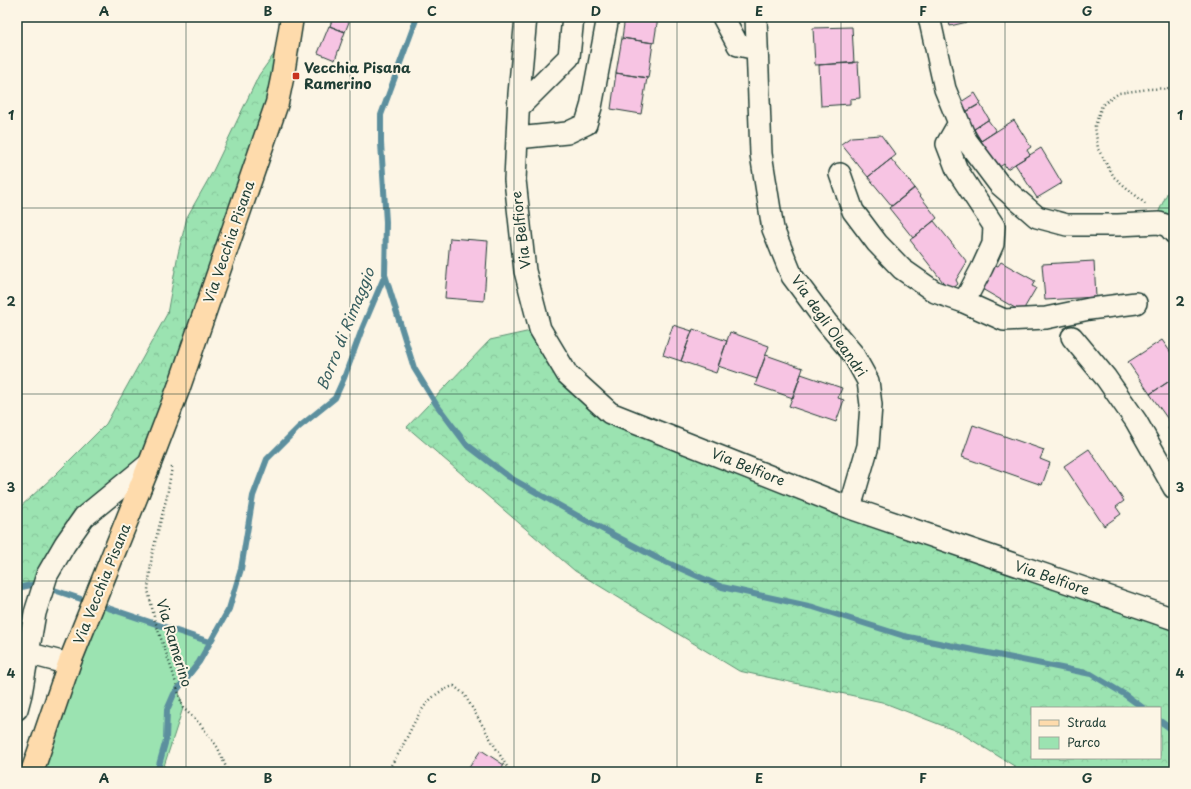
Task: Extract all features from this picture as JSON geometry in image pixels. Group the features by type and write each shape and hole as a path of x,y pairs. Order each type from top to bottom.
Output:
{"main road":[{"name":"Via Vecchia Pisana","path":"32,772 69,664 179,387 277,103 292,17"}],"street":[{"name":"Via Belfiore","path":"526,17 519,94 514,180 525,271 540,329 567,374 610,413 850,508 1174,619"},
{"path":"519,108 569,57 573,17"},
{"path":"517,138 567,133 586,124 591,108 608,17"},
{"path":"723,17 738,45 757,49"},
{"name":"Via degli Oleandri","path":"756,17 761,154 773,229 792,276 827,323 853,354 868,381 871,405 868,446 850,508"},
{"path":"929,17 945,89 966,140 999,184 1036,217 1067,225 1118,225 1167,228"},
{"path":"959,123 947,144 957,170 994,226 993,244 964,302"},
{"path":"840,174 853,211 877,243 902,269 935,292 964,302 1004,320 1046,318 1089,309 1136,303"},
{"path":"1072,336 1106,378 1136,421 1174,488"},
{"name":"Via Vecchia Pisana","path":"17,709 35,613 47,575 65,544 84,517 150,463"},
{"path":"28,653 69,664"}],"path":[{"path":"1167,228 1141,200 1114,177 1098,149 1095,126 1102,105 1119,93 1148,89 1174,88"},
{"name":"Via Ramerino","path":"173,465 167,496 152,554 148,590 155,621 173,673 183,708 200,724 218,748 228,772"},
{"path":"387,772 400,752 417,716 433,696 445,688 454,686 464,694 510,772"}],"green space":[{"path":"290,32 150,463 84,517 36,584 17,588 17,513 19,508 55,475 106,424 167,314 178,254 187,217 212,173 259,75"},
{"path":"1174,186 1174,233 1159,211 1170,187"},
{"path":"540,329 610,413 1174,619 1174,772 1024,772 959,732 882,702 739,671 575,571 407,427 490,340"},
{"path":"94,603 210,642 199,662 178,689 183,708 162,772 32,772"}],"building":[{"path":"333,17 351,17 345,32 330,26"},
{"path":"625,17 658,17 654,43 622,38"},
{"path":"948,17 979,17 980,19 950,26"},
{"path":"329,26 345,32 335,60 318,53"},
{"path":"852,27 854,63 815,65 813,28"},
{"path":"622,38 653,43 648,78 616,73"},
{"path":"858,62 860,98 850,99 850,104 821,106 819,65"},
{"path":"616,73 647,78 641,114 611,109"},
{"path":"975,93 981,103 967,111 961,102"},
{"path":"980,104 989,119 973,130 963,114"},
{"path":"988,120 996,131 981,141 974,129"},
{"path":"1014,120 1031,147 1027,150 1030,155 1007,169 1004,164 998,168 981,141"},
{"path":"881,135 896,155 868,177 841,144 851,137"},
{"path":"1041,148 1062,183 1037,198 1015,164"},
{"path":"891,159 915,188 892,206 868,177"},
{"path":"914,188 937,218 913,238 889,208"},
{"path":"934,221 967,262 956,280 958,284 950,291 910,240"},
{"path":"450,238 488,241 484,301 445,298"},
{"path":"1094,261 1096,297 1045,300 1042,264"},
{"path":"1001,262 1035,281 1032,286 1036,288 1022,312 982,289 995,265 998,266"},
{"path":"673,325 692,331 681,361 663,355"},
{"path":"693,329 727,341 716,373 681,361"},
{"path":"730,332 769,346 757,379 718,366"},
{"path":"1162,340 1174,357 1174,378 1150,394 1128,362"},
{"path":"766,355 803,368 793,398 755,385"},
{"path":"801,374 842,388 838,398 844,400 836,422 789,406"},
{"path":"1174,378 1174,424 1172,425 1150,394"},
{"path":"1174,424 1174,438 1168,428"},
{"path":"973,425 1044,450 1040,459 1050,463 1042,485 962,457"},
{"path":"1089,449 1124,501 1116,507 1121,514 1104,526 1064,466"},
{"path":"481,750 504,765 500,771 502,772 466,772"}],"waterway":[{"name":"Borro di Rimaggio","path":"157,772 166,740 167,710 174,694 199,662 229,609 241,569 253,496 267,459 299,427 335,398 385,275 386,222 381,143 381,115 417,17"},
{"path":"385,275 414,368 436,404 466,444 509,477 657,558 722,587 813,607 904,636 1091,674 1124,694 1142,707"},
{"path":"17,588 36,584 210,642"},
{"path":"1161,722 1174,731"}],"place":[{"name":"Vecchia Pisana Ramerino","path":"296,76"}]}
